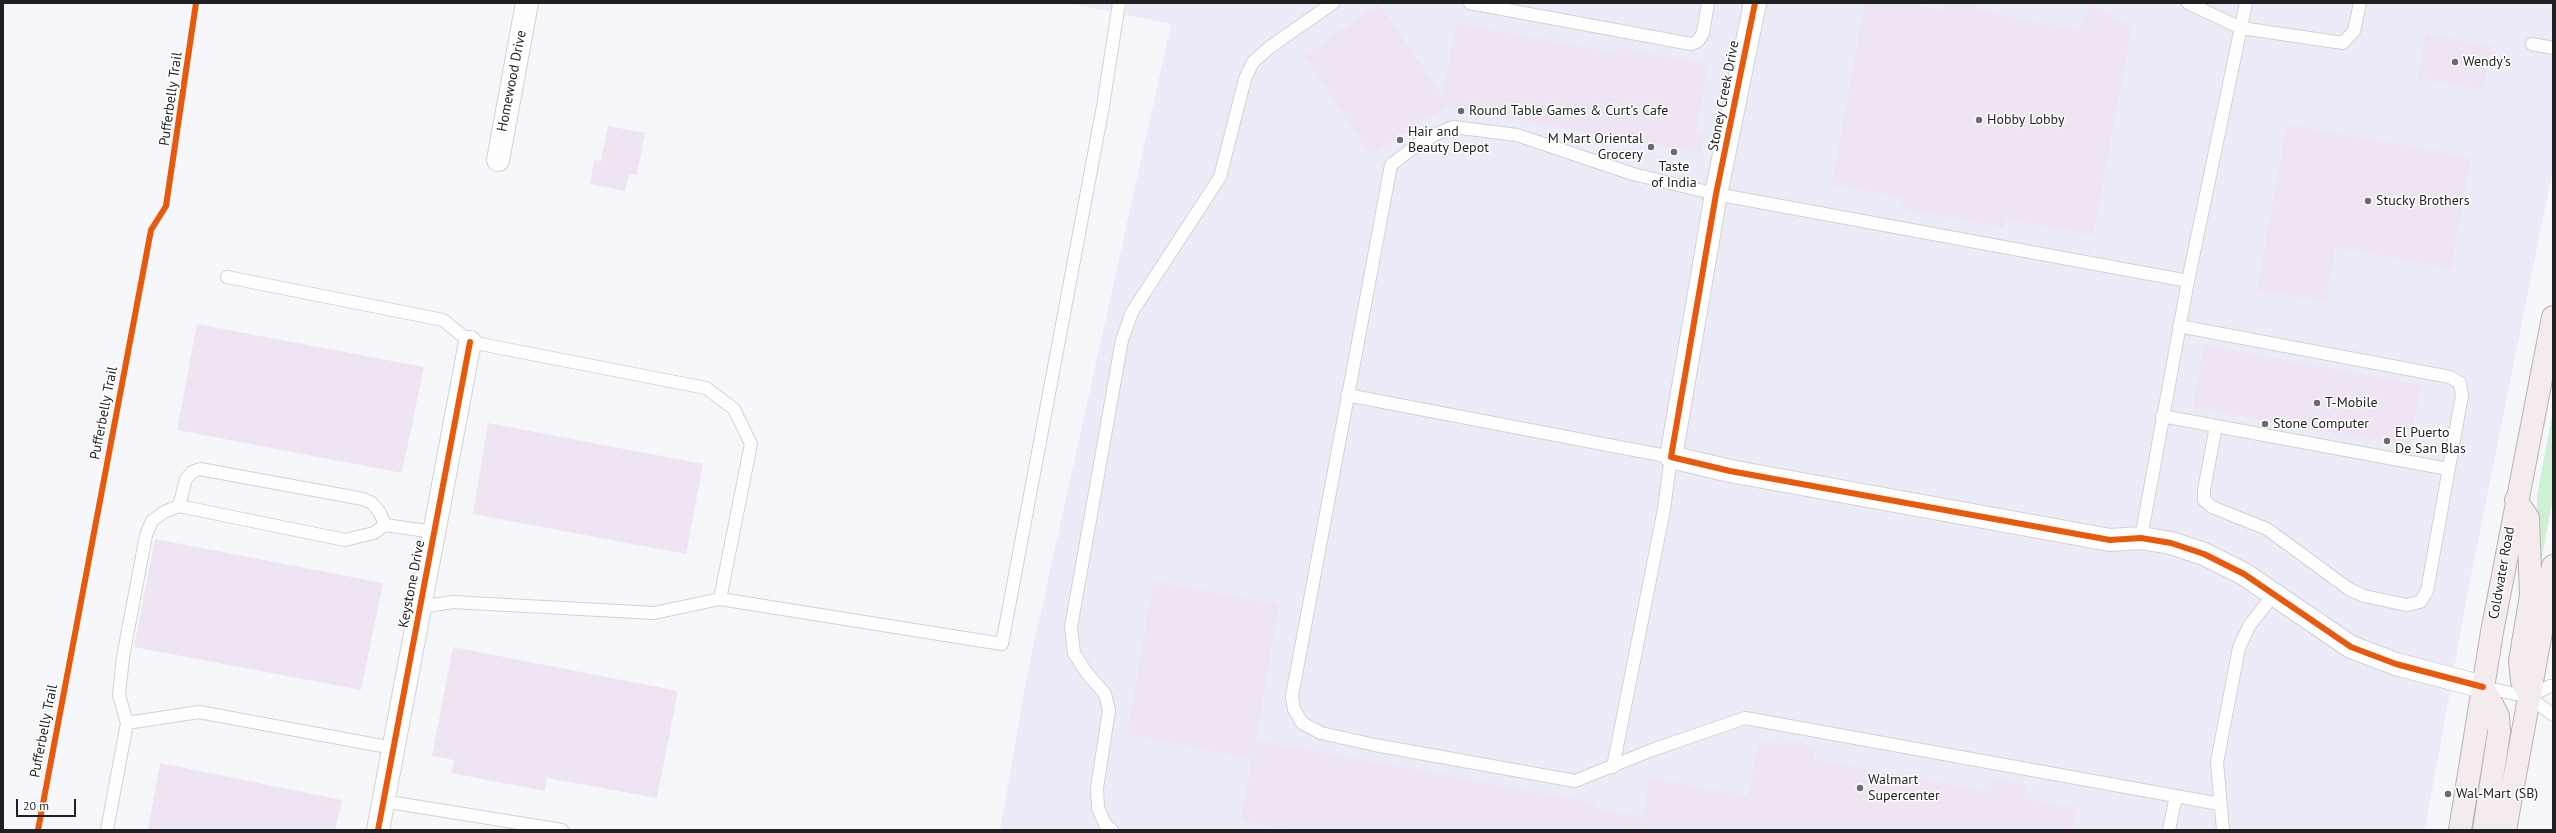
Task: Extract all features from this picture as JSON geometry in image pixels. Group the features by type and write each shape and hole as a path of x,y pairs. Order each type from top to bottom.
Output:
{"main road":[{"name":"Coldwater Road","path":"2460,830 2483,687 2516,500 2553,317"},
{"path":"2516,500 2528,518 2530,595 2520,661 2522,681 2529,697"},
{"path":"2505,830 2553,566"},
{"path":"2483,687 2498,716 2498,732 2484,830"}],"street":[{"name":"Homewood Drive","path":"498,160 527,3"},
{"name":"Stoney Creek Drive","path":"1671,457 1716,194 1755,3"},
{"name":"Keystone Drive","path":"378,830 470,342"},
{"path":"1671,457 1730,471 2110,540 2141,538 2171,543 2204,554 2244,574 2351,647 2396,664 2483,687"}],"lane":[{"path":"420,607 453,602 654,613 720,599 1002,644 1103,106 1119,3"},
{"path":"1112,830 1105,824 1098,808 1097,788 1109,710 1105,694 1086,672 1074,653 1071,626 1122,340 1132,312 1220,177 1245,79 1253,62 1270,47 1333,3"},
{"path":"1470,3 1691,44 1698,41 1703,33 1708,3"},
{"path":"2188,3 2241,28 2343,43 2354,31 2360,3"},
{"path":"2141,538 2162,416 2188,281 2246,3"},
{"path":"2532,44 2553,48"},
{"path":"2188,281 1716,194 1633,174 1517,135 1453,127 1436,134 1418,144 1391,166 1292,696 1294,709 1302,723 1321,733 1375,745 1575,781 1613,767 1652,750 1746,718 2220,804"},
{"path":"227,277 443,320 470,342 706,388 734,409 751,444 720,599"},
{"path":"2180,326 2450,377 2460,384 2462,395 2427,591 2420,602 2407,605 2364,596 2349,589 2267,529 2212,507 2204,500 2204,490 2216,426"},
{"path":"1347,396 1671,457 1664,509 1613,767"},
{"path":"2162,416 2448,470"},
{"path":"179,506 186,479 192,472 200,469 363,499 372,503 380,513 385,525"},
{"path":"107,830 127,723 119,695 123,657 146,535 152,521 164,512 179,506 345,540 374,533 385,525 434,532"},
{"path":"2223,830 2217,762 2239,648 2249,626 2274,594"},
{"path":"2529,697 2550,686 2553,686"},
{"path":"2483,687 2529,697 2553,715"},
{"path":"127,723 199,712 393,748"},
{"path":"2169,830 2176,796"},
{"path":"383,801 562,830"}],"shaded area":[{"path":"1067,3 2553,3 2553,169 2469,586 2425,830 1000,830 1028,670 1171,24"}],"green space":[{"path":"2553,410 2553,498 2538,579 2537,496"}],"building":[{"name":"Hobby Lobby","path":"1865,3 1903,3 1944,10 1945,3 1978,3 1976,10 2078,30 2092,4 2132,27 2093,235 2006,219 2004,228 1901,209 1905,198 1832,185"},
{"path":"1379,4 1442,95 1457,23 1617,53 1618,47 1708,64 1696,132 1704,134 1701,153 1446,107 1373,154 1364,145 1304,56"},
{"name":"Wendy's","path":"2426,33 2492,46 2483,90 2418,78"},
{"name":"Stucky Brothers","path":"2287,124 2471,157 2451,269 2335,247 2326,302 2257,290"},
{"path":"608,126 645,133 637,175 629,174 625,191 590,184 594,160 601,161"},
{"path":"197,324 424,367 402,473 177,430"},
{"path":"2204,345 2421,385 2410,447 2193,407"},
{"path":"488,423 703,464 686,554 473,514"},
{"path":"155,539 383,583 361,690 134,647"},
{"path":"1154,581 1279,604 1256,740 1596,803 1595,808 1643,817 1650,778 1748,796 1759,740 1782,744 1783,740 1816,746 1814,759 1991,792 1993,778 2026,785 2024,799 2076,808 2072,830 1291,830 1241,821 1252,759 1127,734"},
{"path":"453,647 678,691 657,798 547,778 545,791 451,773 454,760 432,756"},
{"path":"160,763 342,800 335,830 148,830"}],"cycle path":[{"name":"Pufferbelly Trail","path":"38,830 151,230 166,206 196,3"},
{"path":"1755,3 1716,194 1671,457 1730,471 2110,540 2141,538 2171,543 2204,554 2244,574 2351,647 2396,664 2483,687"},
{"path":"378,830 470,342"}],"place":[{"name":"Wendy's","path":"2455,62"},
{"name":"Round Table Games & Curt's Cafe","path":"1461,111"},
{"name":"Hobby Lobby","path":"1979,120"},
{"name":"Hair and Beauty Depot","path":"1400,140"},
{"name":"M Mart Oriental Grocery","path":"1651,147"},
{"name":"Taste of India","path":"1674,152"},
{"name":"Stucky Brothers","path":"2368,201"},
{"name":"T-Mobile","path":"2317,403"},
{"name":"Stone Computer","path":"2265,424"},
{"name":"El Puerto De San Blas","path":"2387,441"},
{"name":"Walmart Supercenter","path":"1860,788"},
{"name":"Wal-Mart (SB)","path":"2448,794"}]}
